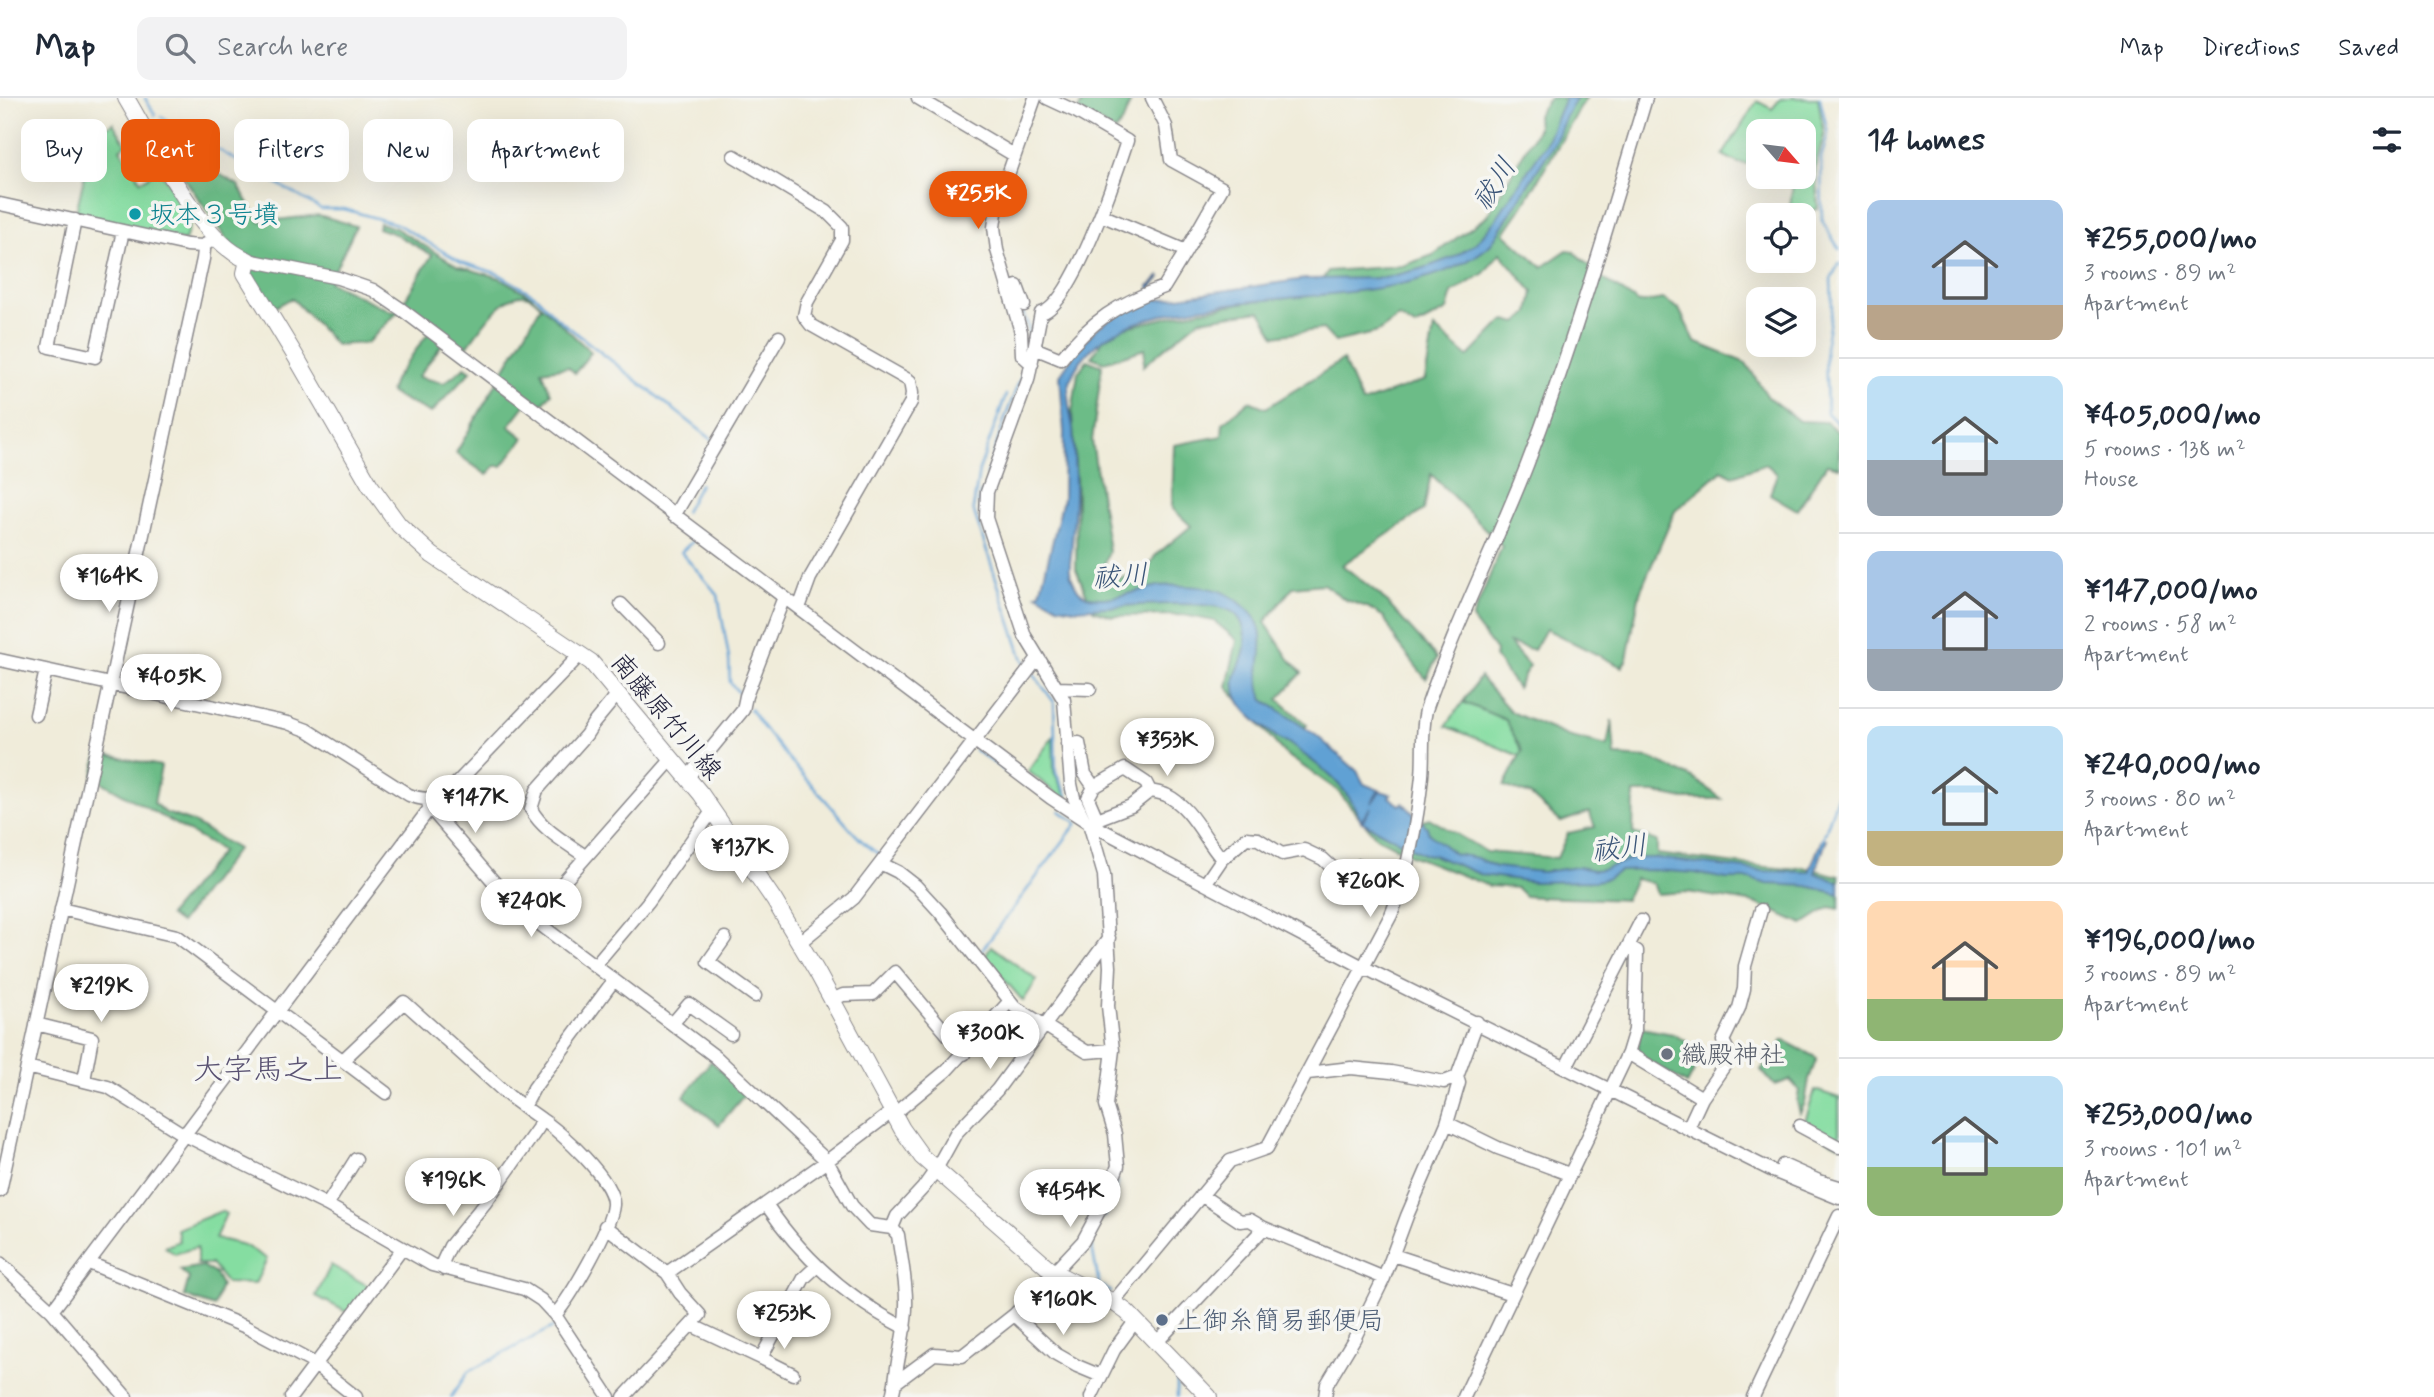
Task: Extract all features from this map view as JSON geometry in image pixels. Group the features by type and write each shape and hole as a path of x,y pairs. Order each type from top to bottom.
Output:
{"main road":[{"path":"126,98 209,242 248,260"},
{"name":"南藤原竹川線","path":"248,260 245,273 370,485 399,525 432,555 591,662 713,810 774,900 894,1113 922,1157 1053,1272 1113,1302 1136,1320 1195,1390 1209,1397"}],"street":[{"path":"918,98 1014,155"},
{"path":"1027,359 1019,307 997,250 994,226 997,206 1035,98"},
{"path":"1019,307 1047,312 1070,279 1101,215 1127,141 1048,98"},
{"path":"1034,348 1061,359 1092,325 1111,310 1164,288 1222,188 1171,160 1166,126 1152,98"},
{"path":"1113,1302 1230,1161 1267,1148 1391,915 1402,882 1417,808 1426,710 1527,464 1562,367 1591,283 1646,98"},
{"path":"734,156 827,212 842,227 842,240 807,302 804,316 811,325 910,382 912,393 911,402 810,578 799,608"},
{"path":"0,204 187,246 209,242"},
{"path":"1101,215 1186,251"},
{"path":"75,220 49,347 95,357 123,231"},
{"path":"0,1191 204,250 209,242"},
{"path":"248,260 338,278 373,290 1051,798 1090,822 1363,967 1773,1171 1839,1198"},
{"path":"1041,313 1034,348 1027,359 987,492 986,518 1034,663 1057,688 1064,700 1072,789 1090,822"},
{"path":"674,516 779,337"},
{"path":"688,777 743,710 784,597"},
{"path":"621,604 659,643"},
{"path":"52,1311 428,804 453,787 582,654"},
{"path":"0,660 298,726 428,804 513,904 716,1058 827,1161 852,1206 870,1225 892,1228 898,1235 906,1304 905,1328 892,1397"},
{"path":"799,943 854,898 1034,663"},
{"path":"36,715 46,670"},
{"path":"1057,688 1090,688"},
{"path":"585,856 535,817 531,809 537,790 617,695"},
{"path":"1067,744 1079,743 1085,774 1094,787"},
{"path":"532,919 672,759"},
{"path":"895,1382 934,1354 962,1356 1014,1315 1083,1241 1105,1200 1118,1166 1115,1134 1106,1104 1112,1050 1108,1006 1109,938 1104,875 1090,822 1088,798 1094,787 1125,769 1146,783 1150,792"},
{"path":"1090,822 1131,806 1150,792 1166,794 1198,824 1209,844 1222,859"},
{"path":"595,965 648,902 713,810"},
{"path":"1205,884 1222,859 1246,838 1258,839 1282,854 1304,850 1323,859 1349,883 1360,865 1402,882"},
{"path":"881,864 898,872 916,886 940,912 1009,1002 1087,1052 1112,1050"},
{"path":"61,909 177,936 386,1093"},
{"path":"1688,1128 1702,1098 1731,1056 1723,1041 1739,1008 1744,989 1745,966 1761,910"},
{"path":"1566,1067 1641,921"},
{"path":"726,938 708,962 755,996"},
{"path":"892,1228 897,1216 935,1171 956,1133 997,1090 1109,938"},
{"path":"1464,1397 1628,1053 1635,1030 1637,951 1628,946"},
{"path":"832,1000 843,995 873,993 895,972 964,1054"},
{"path":"524,1107 534,1088 614,980"},
{"path":"344,1059 404,1002 488,1078 560,1132 578,1150 601,1178 611,1194 613,1204 608,1229 572,1292 555,1315"},
{"path":"669,1270 768,1206 918,1096 964,1054 1009,1002"},
{"path":"673,1023 689,1004 731,1034"},
{"path":"1325,1397 1327,1384 1354,1339 1384,1278 1406,1217 1447,1124 1459,1083 1457,1077 1476,1022"},
{"path":"36,1024 92,1038 84,1080"},
{"path":"1628,1053 1702,1098"},
{"path":"27,1067 108,1087 183,1134 327,1205 402,1249 444,1269 524,1289 541,1300 555,1315 609,1397"},
{"path":"1308,1073 1351,1068 1444,1082 1457,1077"},
{"path":"444,1269 443,1261 450,1246 485,1203 538,1128 541,1119"},
{"path":"1447,1124 1498,1149 1569,1174"},
{"path":"1800,1126 1839,1147"},
{"path":"327,1205 356,1159"},
{"path":"1783,1165 1839,1187"},
{"path":"1201,1195 1240,1221 1250,1220 1384,1278"},
{"path":"768,1206 791,1240 849,1295 905,1328"},
{"path":"1753,1397 1839,1216"},
{"path":"1157,1342 1264,1228"},
{"path":"608,1229 669,1270 680,1293 700,1315 624,1397"},
{"path":"291,1397 402,1249"},
{"path":"1393,1255 1512,1294"},
{"path":"0,1263 52,1311 126,1397"},
{"path":"89,1263 246,1327 310,1361 356,1397"},
{"path":"761,1358 804,1278 817,1266"},
{"path":"1014,1315 1056,1354 1101,1376"},
{"path":"1091,1397 1114,1350 1136,1320"},
{"path":"691,1325 793,1374"}],"green space":[{"path":"1085,98 1132,98 1123,121 1115,131 1078,110"},
{"path":"1550,98 1586,98 1504,233 1542,267 1567,250 1573,251 1601,277 1639,303 1663,299 1679,309 1695,342 1746,363 1768,397 1799,421 1826,422 1839,433 1839,467 1827,464 1797,510 1770,494 1777,474 1766,464 1733,476 1722,470 1675,511 1640,592 1627,659 1622,667 1546,629 1534,650 1509,643 1529,666 1517,688 1495,657 1496,651 1472,619 1502,546 1431,474 1424,510 1342,565 1380,595 1437,658 1426,679 1397,642 1384,617 1367,607 1346,600 1323,584 1293,587 1265,622 1289,659 1302,673 1278,699 1307,725 1292,743 1363,799 1377,827 1396,832 1429,818 1487,852 1557,858 1568,833 1595,827 1589,812 1561,822 1530,795 1504,786 1522,751 1506,720 1463,702 1480,677 1511,712 1567,736 1607,746 1612,720 1615,756 1649,758 1693,778 1722,799 1684,799 1655,793 1634,793 1633,833 1657,841 1657,854 1789,869 1803,867 1839,876 1839,909 1830,907 1803,924 1755,903 1687,892 1657,894 1653,883 1635,879 1625,900 1525,896 1517,888 1489,886 1408,854 1376,837 1337,790 1284,753 1227,687 1237,640 1214,621 1184,615 1112,616 1093,610 1076,569 1077,497 1072,412 1078,373 1087,360 1102,366 1092,441 1109,551 1103,569 1116,580 1146,571 1155,556 1191,526 1172,508 1174,445 1222,436 1223,423 1249,401 1266,408 1343,360 1362,403 1425,380 1434,328 1468,357 1501,323 1506,320 1517,323 1529,313 1533,292 1500,253 1484,273 1452,293 1447,310 1415,327 1399,317 1378,332 1335,342 1323,329 1275,336 1260,311 1199,320 1143,366 1145,349 1104,362 1091,357 1104,339 1123,328 1177,315 1316,289 1328,271 1402,266 1433,255 1487,216 1538,128 1537,115"},
{"path":"1781,98 1818,98 1824,135 1816,163 1816,119 1746,119 1746,163 1738,163 1723,155 1757,101 1772,109"},
{"path":"113,123 121,136 121,182 168,182 192,216 185,241 75,217 83,182 107,182 107,127"},
{"path":"220,174 238,185 260,222 319,215 356,226 329,282 393,312 403,303 432,255 395,234 378,228 379,223 395,228 458,266 500,278 531,296 591,352 575,373 568,367 542,371 551,393 541,406 530,399 509,426 524,438 502,466 495,466 487,475 456,453 541,306 533,299 519,295 510,299 492,315 463,352 446,339 418,377 444,383 465,367 471,371 431,413 390,393 394,380 432,328 404,306 367,343 336,345 292,298 274,308 187,182 220,182"},
{"path":"1816,181 1818,209 1816,203 1790,203 1792,189 1816,189"},
{"path":"1463,702 1506,720 1522,751 1520,756 1446,726"},
{"path":"1053,737 1054,772 1066,801 1028,771"},
{"path":"98,753 161,766 154,803 166,813 192,822 237,849 180,923 169,915 222,851 93,777"},
{"path":"991,946 1037,980 1023,1001 985,957"},
{"path":"1641,1028 1673,1034 1694,1046 1687,1057 1698,1064 1687,1084 1637,1054"},
{"path":"1783,1040 1817,1058 1800,1113 1797,1102 1799,1090 1790,1080 1774,1085 1761,1070"},
{"path":"711,1061 745,1094 719,1125 684,1096"},
{"path":"1815,1090 1839,1098 1839,1145 1803,1127"},
{"path":"221,1211 226,1214 215,1238 244,1245 267,1259 255,1284 226,1283 211,1264 197,1264 197,1247 175,1254 165,1247 179,1241 177,1229"},
{"path":"331,1265 370,1287 350,1314 316,1296"},
{"path":"203,1266 215,1274 221,1285 214,1307 184,1296 189,1278 180,1270"}],"water":[{"path":"1565,98 1577,98 1555,142 1491,244 1448,270 1392,286 1197,308 1141,321 1096,344 1070,381 1069,387 1075,485 1071,575 1078,590 1094,598 1114,597 1160,586 1178,586 1216,590 1235,599 1252,614 1259,628 1259,680 1264,700 1317,736 1357,771 1364,784 1379,790 1371,804 1380,791 1391,794 1389,797 1400,805 1403,803 1427,827 1429,834 1455,854 1477,858 1496,867 1542,872 1578,867 1604,869 1633,858 1656,858 1762,871 1809,872 1822,839 1827,839 1815,873 1839,882 1839,894 1807,886 1767,884 1750,879 1726,879 1695,873 1653,870 1620,871 1596,881 1534,882 1482,875 1433,855 1423,854 1362,822 1371,807 1361,821 1348,796 1330,776 1248,714 1237,698 1235,688 1245,639 1242,624 1234,613 1222,608 1182,604 1074,609 1058,606 1037,594 1040,593 1063,499 1064,432 1060,375 1096,329 1113,317 1150,299 1149,286 1160,276 1152,286 1158,300 1305,279 1384,278 1454,257 1475,244 1494,222 1545,145"}],"waterway":[{"path":"145,98 155,115"},
{"path":"1820,98 1828,134 1821,158 1822,217 1839,249"},
{"path":"161,117 165,119"},
{"path":"220,151 321,209 344,209 397,224 461,262 499,274 536,296 557,318 714,441"},
{"path":"1839,263 1831,279 1832,308 1825,348 1827,413 1839,425"},
{"path":"1021,308 1028,326 1030,342"},
{"path":"987,475 1024,369"},
{"path":"1006,395 979,470 973,509 1023,660 1028,667"},
{"path":"685,512 700,484"},
{"path":"981,492 981,512"},
{"path":"690,535 693,541 681,552 718,595 729,658 730,682 741,696"},
{"path":"1032,672 1054,702 1056,773 1067,795"},
{"path":"750,709 778,746 854,833 883,856"},
{"path":"975,750 1007,772"},
{"path":"1822,842 1839,792"},
{"path":"980,955 1077,823 1060,811"},
{"path":"1103,1217 1111,1204 1118,1182"},
{"path":"1096,1229 1091,1242 1099,1284 1110,1292"},
{"path":"451,1397 468,1372 555,1326"},
{"path":"1177,1375 1177,1397"}],"place":[{"name":"坂本３号墳","path":"135,214"},
{"name":"織殿神社","path":"1667,1054"},
{"name":"上御糸簡易郵便局","path":"1162,1320"}],"district":[{"name":"大字馬之上","path":"268,1069"}],"water label":[{"name":"祓川","path":"1493,183"},
{"name":"祓川","path":"1120,575"},
{"name":"祓川","path":"1619,847"}]}
